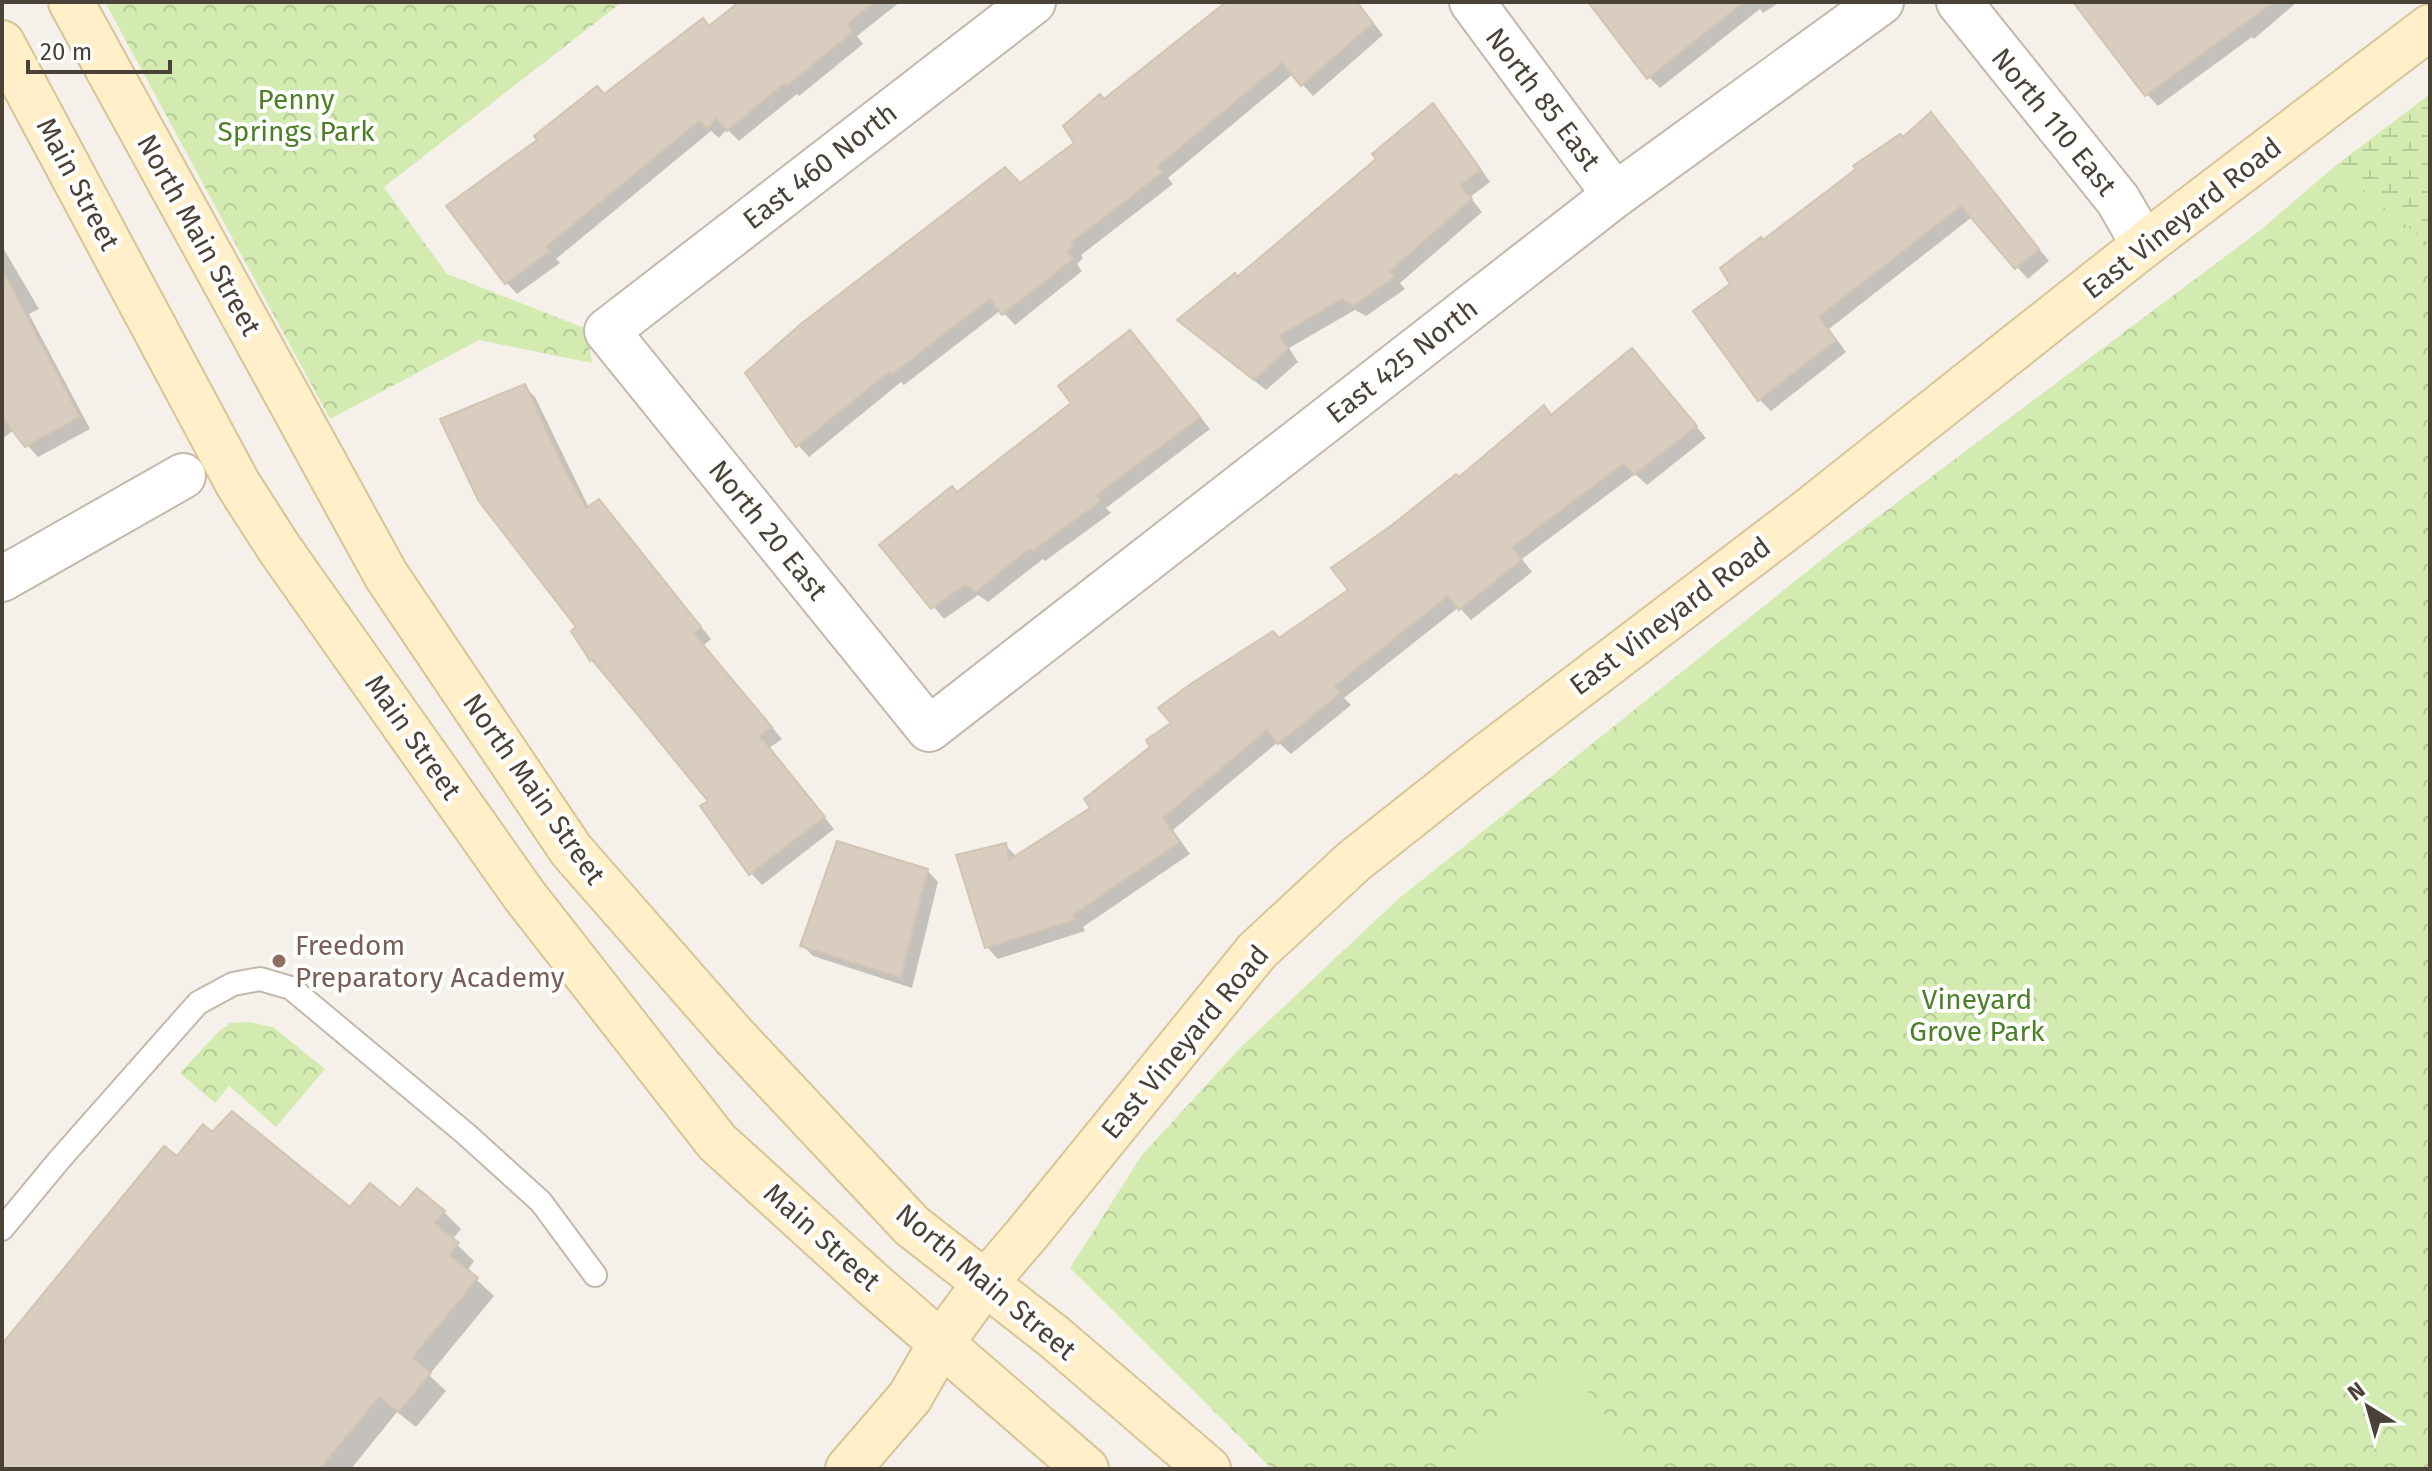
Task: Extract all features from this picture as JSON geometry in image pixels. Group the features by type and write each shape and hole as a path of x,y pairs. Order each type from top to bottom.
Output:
{"main road":[{"name":"North Main Street","path":"71,2 386,575 571,850 734,1036 912,1226 1053,1336 1208,1469"},
{"name":"East Vineyard Road","path":"848,1469 910,1397 941,1343 985,1283 1257,951 1354,861 1802,516 2144,245 2430,27"},
{"name":"Main Street","path":"2,43 238,484 279,548 524,895 717,1142 941,1343"},
{"path":"941,1343 1086,1469"}],"street":[{"name":"East 460 North","path":"607,331 1033,2"},
{"name":"North 85 East","path":"1472,2 1615,195"},
{"name":"East 425 North","path":"929,729 1615,195 1881,2"},
{"name":"North 110 East","path":"1959,2 2118,200 2144,245"},
{"name":"North 20 East","path":"607,331 929,729"},
{"path":"2,579 183,476"}],"lane":[{"path":"183,476 238,484"},
{"path":"2,1229 198,1003 233,984 260,979 291,988 466,1134 541,1202 595,1275"}],"green space":[{"name":"Penny Springs Park","path":"105,2 622,2 384,187 447,274 587,329 592,363 479,340 330,419"},
{"path":"2430,94 2430,245 2335,166"},
{"name":"Vineyard Grove Park","path":"2335,166 2430,240 2430,1469 1272,1469 1070,1268 1142,1155 1241,1047 1397,900 1839,546 2262,229"},
{"path":"249,1022 273,1027 325,1069 276,1127 229,1086 215,1103 180,1073 230,1023"},
{"path":"1567,1365 1647,1469 1455,1469 1445,1457"}],"building":[{"path":"739,2 875,2 847,24 853,32 787,86 784,84 727,131 716,119 707,129 699,121 546,247 550,251 505,284 446,206 537,140 534,136 597,86 604,94 703,18 709,26"},
{"path":"1226,2 1357,2 1373,23 1301,86 1282,63 1158,166 1163,172 1071,243 1073,245 1067,252 1073,259 1002,315 990,299 891,375 889,372 796,447 745,373 802,323 1005,167 1020,183 1074,143 1063,126 1100,94 1104,99"},
{"path":"1588,2 1744,2 1647,79"},
{"path":"2073,2 2274,2 2145,96"},
{"path":"1433,103 1481,170 1460,185 1472,199 1390,271 1395,277 1353,306 1342,299 1279,336 1288,349 1254,380 1177,320 1235,273 1237,277 1376,159 1372,154"},
{"path":"1931,112 2039,249 2015,269 1961,206 1819,317 1836,340 1758,401 1693,311 1730,284 1720,268 1761,237 1763,240 1856,169 1853,166 1900,134 1903,137"},
{"path":"2,269 80,417 25,447 2,417"},
{"path":"1130,330 1200,417 1097,495 1101,501 1033,551 1030,548 976,592 965,585 931,609 879,545 952,486 957,492 1071,403 1058,386"},
{"path":"1632,348 1697,426 1634,475 1624,463 1512,547 1522,560 1459,610 1448,596 1335,686 1341,693 1278,744 1267,730 1163,818 1180,842 1073,915 1075,920 985,948 956,855 1006,843 1009,860 1090,808 1084,799 1150,747 1146,740 1171,723 1158,708 1273,631 1279,638 1348,590 1331,568 1456,474 1459,477 1544,405 1551,415"},
{"path":"525,384 586,508 599,499 701,627 694,634 772,727 760,736 825,817 749,875 700,806 708,801 592,659 590,661 571,631 576,627 478,500 440,419"},
{"path":"837,841 928,869 901,978 800,946"},
{"path":"232,1111 350,1207 370,1183 400,1208 417,1188 445,1211 435,1223 459,1243 450,1255 478,1278 412,1358 431,1373 399,1412 379,1397 320,1469 2,1469 2,1344 164,1146 177,1156 203,1124 212,1132"}],"place":[{"name":"Freedom Preparatory Academy","path":"279,961"}]}
